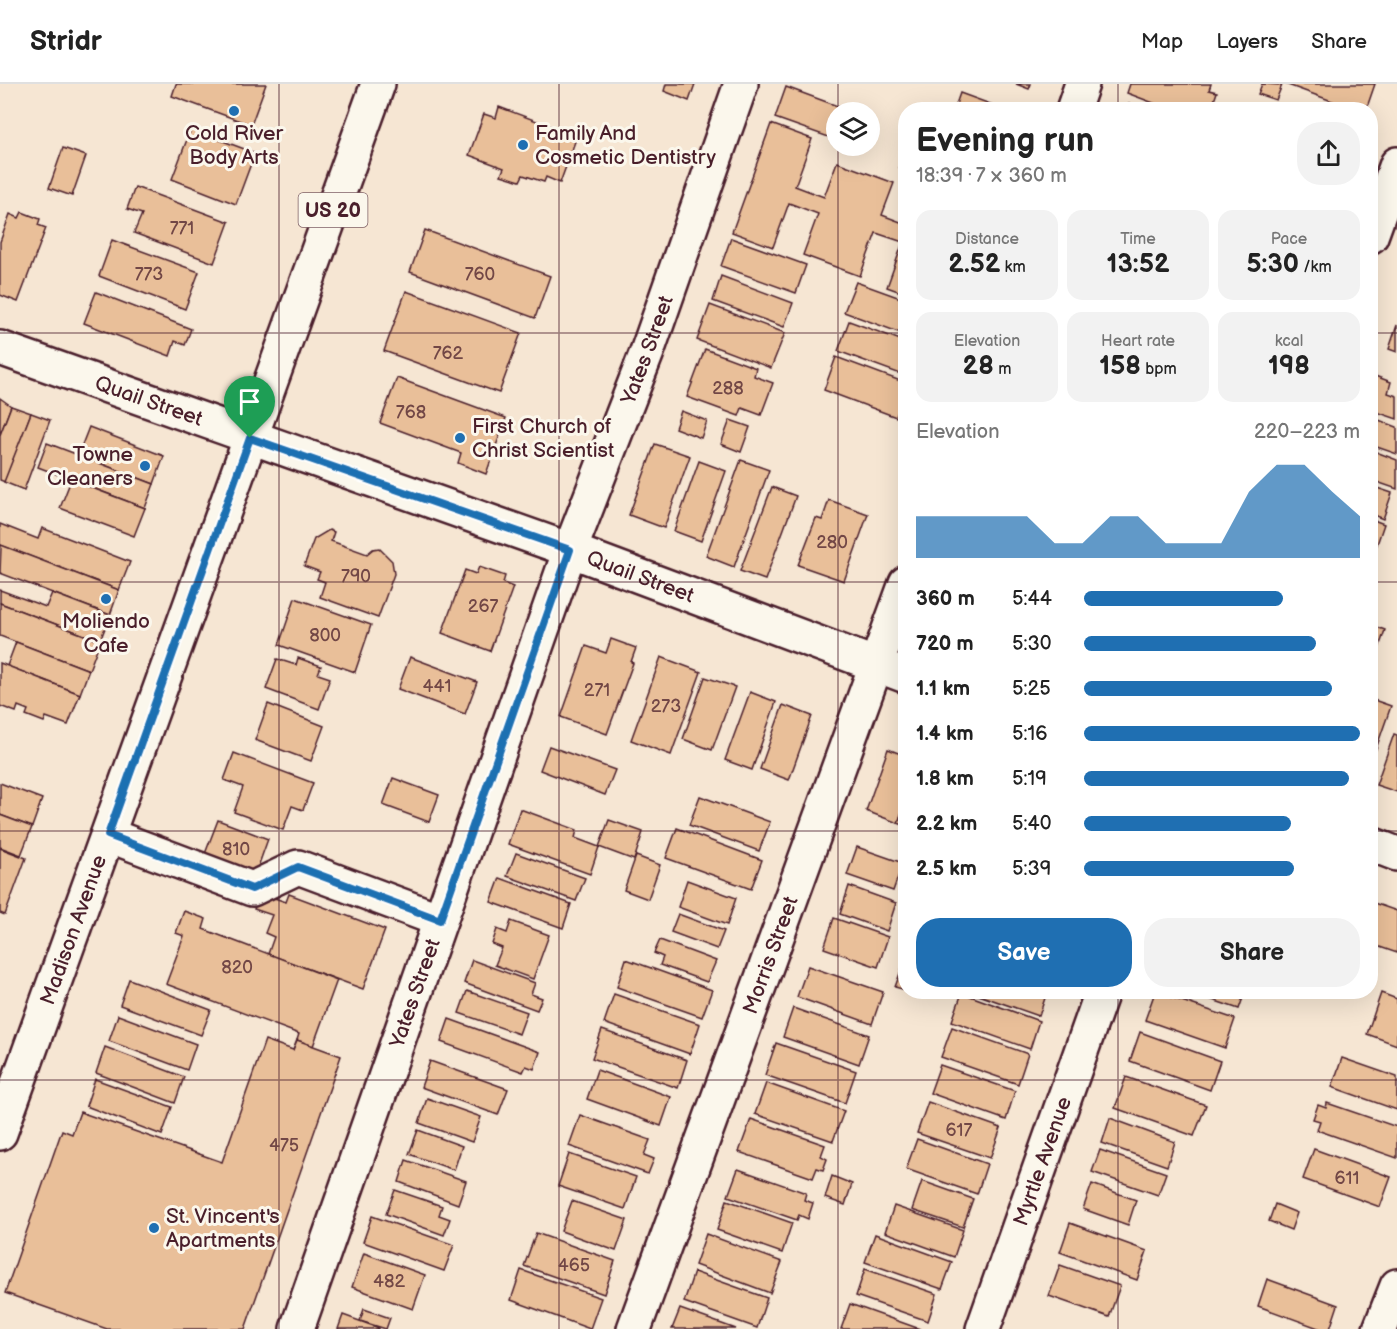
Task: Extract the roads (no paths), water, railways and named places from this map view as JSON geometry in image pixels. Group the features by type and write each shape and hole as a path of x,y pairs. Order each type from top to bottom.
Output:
{"street":[{"name":"Madison Avenue","path":"0,1132 378,84"},
{"name":"Yates Street","path":"297,1329 570,550 646,352 741,84"},
{"path":"1076,102 1082,84"},
{"path":"1378,217 1397,164"},
{"name":"Quail Street","path":"0,348 570,550 892,671"},
{"name":"Morris Street","path":"634,1329 892,671 898,634"},
{"path":"108,835 252,889 298,867 440,920"},
{"path":"1378,847 1397,854"},
{"name":"Myrtle Avenue","path":"983,1329 1100,999"},
{"path":"1380,1329 1397,1286"}],"place":[{"name":"Cold River Body Arts","path":"234,111"},
{"name":"Family And Cosmetic Dentistry","path":"523,145"},
{"name":"First Church of Christ Scientist","path":"460,438"},
{"name":"Towne Cleaners","path":"145,466"},
{"name":"Moliendo Cafe","path":"106,599"},
{"name":"St. Vincent's Apartments","path":"154,1228"}]}
